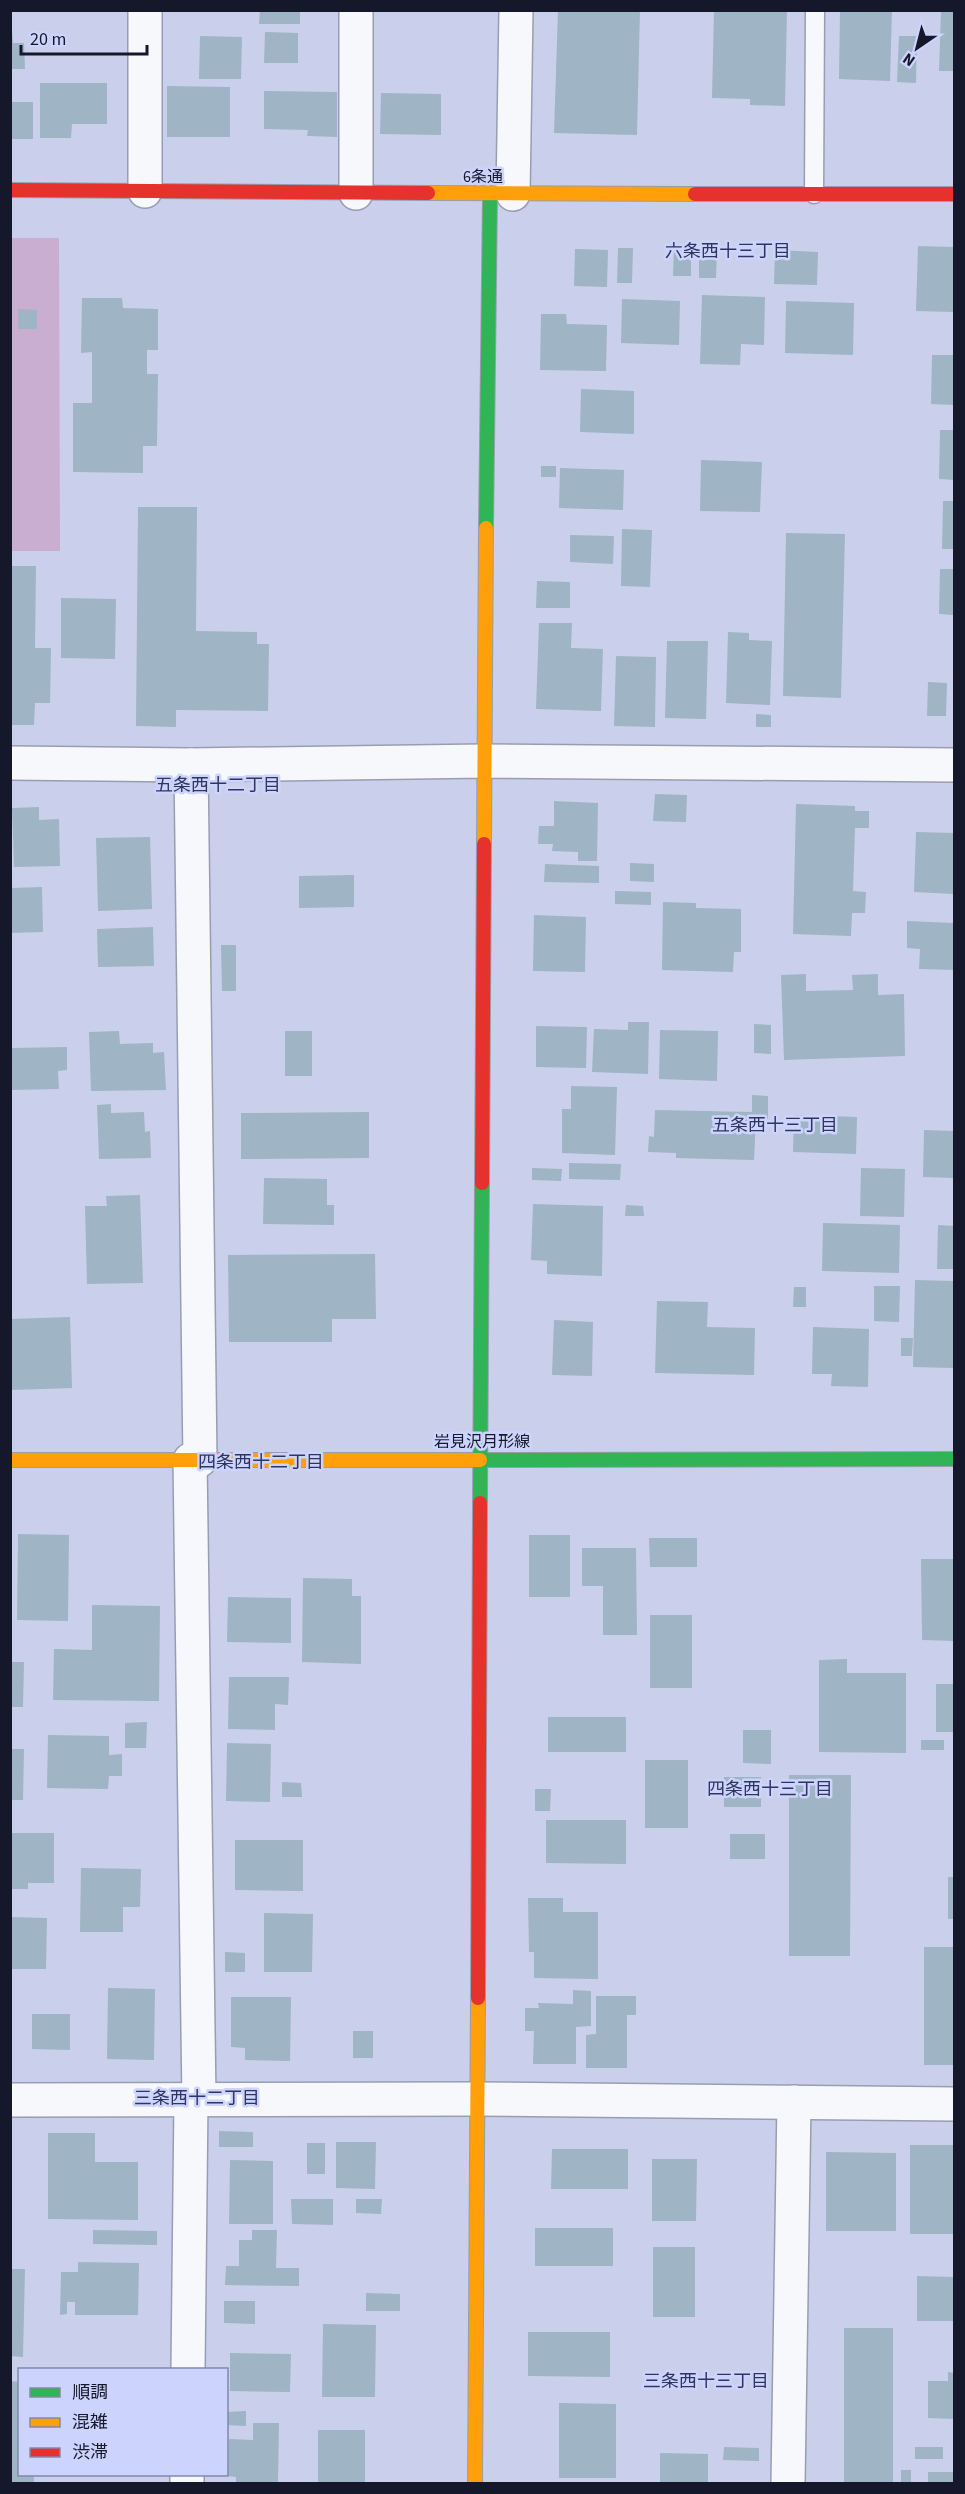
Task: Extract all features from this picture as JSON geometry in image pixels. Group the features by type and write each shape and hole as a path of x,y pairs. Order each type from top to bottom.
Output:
{"street":[{"path":"145,10 145,191"},
{"path":"356,10 356,193"},
{"path":"475,2484 484,761 502,194 516,10"},
{"name":"6条通","path":"10,190 502,194 954,194"},
{"path":"10,764 191,765 484,761 954,765"},
{"path":"188,2368 195,2100 195,1460 191,765"},
{"name":"岩見沢月形線","path":"10,1460 954,1459"},
{"path":"10,2100 476,2099 954,2104"},
{"path":"788,2484 794,2102"}],"lane":[{"path":"814,194 815,10"}],"shaded area":[{"path":"10,238 59,238 60,551 11,551"}],"building":[{"path":"260,10 300,10 300,24 259,24"},
{"path":"558,10 640,10 637,135 554,133"},
{"path":"714,10 787,10 785,106 750,105 750,99 712,98"},
{"path":"840,10 892,10 890,81 839,79"},
{"path":"941,10 954,10 954,71 939,71"},
{"path":"10,30 12,30 13,43 24,43 25,69 10,69"},
{"path":"265,32 298,33 298,63 264,63"},
{"path":"200,36 242,37 241,79 199,79"},
{"path":"899,36 917,36 916,83 897,82"},
{"path":"40,83 107,83 107,124 72,124 71,138 40,138"},
{"path":"167,86 230,87 230,137 167,137"},
{"path":"264,91 337,92 337,137 307,136 308,130 264,129"},
{"path":"381,93 441,94 441,135 380,134"},
{"path":"10,102 33,102 33,139 10,139"},
{"path":"918,246 954,247 954,312 916,311"},
{"path":"618,248 633,248 632,283 617,283"},
{"path":"674,248 691,249 691,276 673,276"},
{"path":"575,249 608,250 607,287 574,286"},
{"path":"775,250 818,252 817,285 774,284"},
{"path":"699,251 717,251 716,278 699,278"},
{"path":"702,295 765,297 764,345 741,344 740,365 700,364"},
{"path":"82,298 122,298 123,308 158,309 158,350 147,350 147,374 158,374 157,446 143,446 143,473 73,472 73,403 92,403 92,352 81,353"},
{"path":"622,299 680,301 679,345 621,343"},
{"path":"786,301 854,303 853,355 785,353"},
{"path":"18,309 37,310 37,329 18,329"},
{"path":"541,314 566,314 567,324 607,325 606,371 540,370"},
{"path":"932,355 954,355 954,405 931,404"},
{"path":"581,389 634,391 634,434 580,432"},
{"path":"940,430 954,430 954,480 939,479"},
{"path":"701,460 762,462 760,512 700,511"},
{"path":"541,466 556,466 556,477 541,477"},
{"path":"560,468 624,470 623,510 559,508"},
{"path":"943,501 954,501 954,549 942,549"},
{"path":"138,507 197,507 196,631 257,632 257,644 269,644 268,711 176,710 176,727 136,726"},
{"path":"622,529 652,530 650,587 621,586"},
{"path":"786,533 845,534 841,698 783,696"},
{"path":"570,535 614,536 613,564 570,562"},
{"path":"10,566 36,566 35,648 51,648 50,703 35,703 34,725 10,725"},
{"path":"940,569 954,569 954,615 939,614"},
{"path":"537,581 570,582 570,608 536,608"},
{"path":"61,598 116,599 115,659 61,658"},
{"path":"539,623 572,623 571,648 603,649 601,711 536,709"},
{"path":"728,632 749,633 749,640 772,641 770,705 726,703"},
{"path":"667,641 708,641 706,719 665,718"},
{"path":"616,656 656,657 655,727 614,726"},
{"path":"928,682 947,683 946,716 927,716"},
{"path":"756,714 771,715 771,727 756,727"},
{"path":"655,794 687,795 686,822 653,821"},
{"path":"554,801 598,803 597,861 578,861 578,852 552,851 553,844 538,844 539,826 554,826"},
{"path":"796,804 855,806 855,811 869,811 869,828 855,828 853,891 866,892 865,913 852,913 851,936 793,934"},
{"path":"39,807 39,820 59,819 60,866 14,867 12,808"},
{"path":"916,832 954,833 954,894 914,892"},
{"path":"150,837 152,909 98,911 96,838"},
{"path":"630,863 654,864 654,882 630,881"},
{"path":"545,864 599,866 599,883 544,882"},
{"path":"354,875 354,907 299,908 299,876"},
{"path":"42,887 43,932 10,933 10,888"},
{"path":"615,891 651,892 651,905 615,904"},
{"path":"663,902 696,903 696,908 741,909 741,952 734,952 733,972 662,970"},
{"path":"534,915 586,917 585,972 533,971"},
{"path":"907,921 954,923 954,970 919,969 920,949 907,948"},
{"path":"153,927 154,966 98,967 97,929"},
{"path":"221,945 236,945 236,991 222,991"},
{"path":"806,974 806,991 853,990 852,975 878,974 878,995 904,994 905,1056 784,1060 781,975"},
{"path":"628,1022 649,1022 648,1074 592,1072 594,1029 628,1030"},
{"path":"754,1024 771,1025 771,1054 754,1053"},
{"path":"536,1026 587,1027 586,1068 536,1067"},
{"path":"660,1030 718,1031 717,1081 659,1079"},
{"path":"119,1031 120,1044 153,1043 153,1053 164,1052 166,1090 91,1091 89,1032"},
{"path":"285,1031 312,1031 312,1076 285,1076"},
{"path":"67,1047 67,1070 58,1071 59,1089 10,1090 10,1048"},
{"path":"571,1086 617,1087 615,1155 562,1153 562,1109 571,1109"},
{"path":"752,1095 768,1096 768,1119 756,1119 754,1160 676,1158 676,1153 648,1152 649,1136 654,1137 655,1110 752,1112"},
{"path":"111,1104 111,1113 144,1112 145,1132 150,1131 151,1158 99,1159 97,1105"},
{"path":"369,1112 369,1158 241,1159 241,1113"},
{"path":"794,1115 857,1117 856,1154 793,1152"},
{"path":"924,1130 954,1131 954,1178 923,1177"},
{"path":"569,1163 621,1164 620,1180 569,1179"},
{"path":"532,1168 562,1169 561,1181 532,1180"},
{"path":"861,1168 905,1169 904,1217 860,1216"},
{"path":"264,1178 327,1179 327,1205 334,1205 334,1225 263,1224"},
{"path":"140,1195 143,1283 87,1284 85,1206 107,1206 106,1196"},
{"path":"533,1204 603,1206 602,1276 547,1274 547,1261 531,1260"},
{"path":"626,1205 643,1206 644,1216 625,1216"},
{"path":"823,1223 900,1225 899,1273 822,1271"},
{"path":"938,1225 954,1226 954,1269 937,1269"},
{"path":"375,1254 376,1319 332,1319 332,1342 229,1342 228,1255"},
{"path":"915,1280 954,1281 954,1368 913,1367"},
{"path":"874,1286 900,1286 899,1322 874,1321"},
{"path":"794,1287 806,1287 806,1307 793,1307"},
{"path":"657,1301 708,1302 707,1327 755,1328 754,1375 655,1373"},
{"path":"70,1317 72,1388 10,1390 10,1319"},
{"path":"554,1320 593,1322 592,1376 552,1375"},
{"path":"813,1327 869,1329 868,1387 831,1386 832,1374 812,1374"},
{"path":"901,1338 913,1338 912,1356 901,1356"},
{"path":"18,1534 69,1535 68,1621 17,1620"},
{"path":"529,1535 570,1535 570,1597 529,1597"},
{"path":"649,1538 697,1538 697,1567 650,1567"},
{"path":"582,1548 636,1548 637,1635 603,1635 603,1586 582,1586"},
{"path":"921,1559 954,1559 954,1641 922,1640"},
{"path":"303,1578 352,1579 352,1596 361,1596 361,1664 302,1662"},
{"path":"228,1597 291,1598 291,1643 227,1642"},
{"path":"92,1605 160,1606 159,1701 53,1700 54,1649 92,1650"},
{"path":"650,1615 692,1615 692,1688 650,1688"},
{"path":"847,1659 847,1673 906,1673 906,1753 819,1752 819,1660"},
{"path":"10,1662 24,1662 23,1707 10,1707"},
{"path":"229,1677 289,1677 288,1705 275,1704 275,1730 228,1729"},
{"path":"936,1684 954,1684 954,1732 936,1732"},
{"path":"548,1717 626,1717 626,1752 548,1752"},
{"path":"147,1722 146,1748 125,1748 125,1723"},
{"path":"743,1730 771,1730 771,1764 743,1763"},
{"path":"48,1735 109,1736 109,1755 122,1754 122,1776 109,1776 108,1789 47,1788"},
{"path":"921,1740 944,1740 944,1750 921,1750"},
{"path":"227,1743 271,1744 270,1802 226,1801"},
{"path":"10,1749 24,1749 23,1800 10,1800"},
{"path":"645,1760 688,1760 688,1828 645,1828"},
{"path":"789,1775 851,1775 850,1956 789,1956"},
{"path":"724,1777 761,1777 761,1807 724,1807"},
{"path":"282,1782 301,1783 302,1797 282,1797"},
{"path":"535,1789 551,1789 550,1811 535,1811"},
{"path":"546,1820 626,1820 626,1864 546,1863"},
{"path":"10,1833 54,1833 54,1883 28,1883 28,1889 10,1889"},
{"path":"730,1834 765,1834 765,1859 730,1859"},
{"path":"235,1840 303,1840 303,1891 235,1890"},
{"path":"81,1868 141,1869 140,1907 123,1907 123,1932 80,1932"},
{"path":"948,1877 954,1877 954,1919 948,1919"},
{"path":"528,1898 563,1898 563,1912 598,1912 598,1979 534,1978 534,1952 529,1952"},
{"path":"264,1913 313,1914 312,1972 264,1972"},
{"path":"10,1917 47,1918 46,1969 10,1969"},
{"path":"924,1947 954,1947 954,2065 924,2065"},
{"path":"225,1952 245,1953 245,1972 225,1972"},
{"path":"108,1988 155,1989 154,2060 107,2059"},
{"path":"573,1990 591,1991 591,2026 576,2027 576,2064 533,2064 534,2031 525,2031 525,2008 539,2008 538,2003 573,2004"},
{"path":"596,1996 636,1996 636,2015 627,2015 627,2068 586,2068 586,2035 596,2034"},
{"path":"231,1997 291,1997 290,2061 245,2060 245,2048 231,2047"},
{"path":"32,2014 70,2014 70,2050 32,2049"},
{"path":"353,2031 373,2031 373,2058 353,2058"},
{"path":"219,2131 253,2132 253,2147 219,2147"},
{"path":"48,2133 95,2133 95,2162 138,2162 138,2220 48,2219"},
{"path":"336,2142 376,2142 375,2189 336,2188"},
{"path":"307,2143 325,2143 325,2174 307,2174"},
{"path":"910,2145 954,2145 954,2234 910,2234"},
{"path":"552,2149 628,2149 628,2189 551,2189"},
{"path":"826,2152 896,2153 896,2231 826,2231"},
{"path":"652,2159 697,2159 696,2221 652,2221"},
{"path":"230,2160 273,2161 273,2224 229,2224"},
{"path":"291,2199 333,2199 333,2225 292,2224"},
{"path":"356,2199 382,2199 381,2214 356,2213"},
{"path":"535,2228 613,2228 613,2266 535,2266"},
{"path":"93,2230 157,2231 157,2245 93,2244"},
{"path":"252,2230 277,2230 276,2268 299,2268 299,2286 225,2285 226,2266 239,2266 239,2240 252,2240"},
{"path":"653,2247 695,2247 695,2317 653,2317"},
{"path":"78,2262 139,2263 138,2315 75,2315 75,2302 67,2302 67,2314 60,2315 61,2272 78,2272"},
{"path":"10,2269 25,2269 23,2357 10,2356"},
{"path":"917,2276 954,2277 954,2321 917,2321"},
{"path":"366,2293 400,2294 400,2311 366,2311"},
{"path":"224,2301 255,2301 255,2324 224,2323"},
{"path":"323,2324 376,2325 375,2397 322,2397"},
{"path":"844,2328 893,2328 893,2483 844,2483"},
{"path":"528,2332 610,2332 610,2377 528,2376"},
{"path":"230,2353 291,2354 290,2392 230,2391"},
{"path":"948,2372 954,2373 954,2419 928,2418 928,2381 948,2381"},
{"path":"10,2381 18,2382 18,2476 34,2476 34,2484 10,2484"},
{"path":"559,2403 616,2404 616,2478 559,2478"},
{"path":"246,2411 246,2426 228,2425 228,2412"},
{"path":"253,2423 279,2423 278,2484 236,2484 236,2477 228,2476 229,2439 253,2440"},
{"path":"318,2430 365,2430 365,2484 318,2484"},
{"path":"724,2447 759,2448 759,2461 723,2460"},
{"path":"915,2447 943,2447 943,2459 915,2459"},
{"path":"660,2453 708,2454 708,2484 660,2484"},
{"path":"901,2470 911,2470 911,2484 901,2484"},
{"path":"928,2472 954,2472 954,2484 928,2484"}],"traffic: fast":[{"path":"486,528 490,194"},
{"path":"480,1503 482,1183"},
{"path":"480,1460 954,1459"}],"traffic: slow":[{"path":"428,193 695,194"},
{"path":"484,844 486,528"},
{"path":"10,1460 480,1460"},
{"path":"475,2484 478,1998"}],"traffic: jam":[{"path":"10,190 428,193"},
{"path":"695,194 954,194"},
{"path":"482,1183 484,844"},
{"path":"478,1998 480,1503"}],"district":[{"name":"六条西十三丁目","path":"728,251"},
{"name":"五条西十二丁目","path":"218,785"},
{"name":"五条西十三丁目","path":"775,1125"},
{"name":"四条西十二丁目","path":"261,1462"},
{"name":"四条西十三丁目","path":"770,1789"},
{"name":"三条西十二丁目","path":"197,2098"},
{"name":"三条西十三丁目","path":"706,2381"}]}
